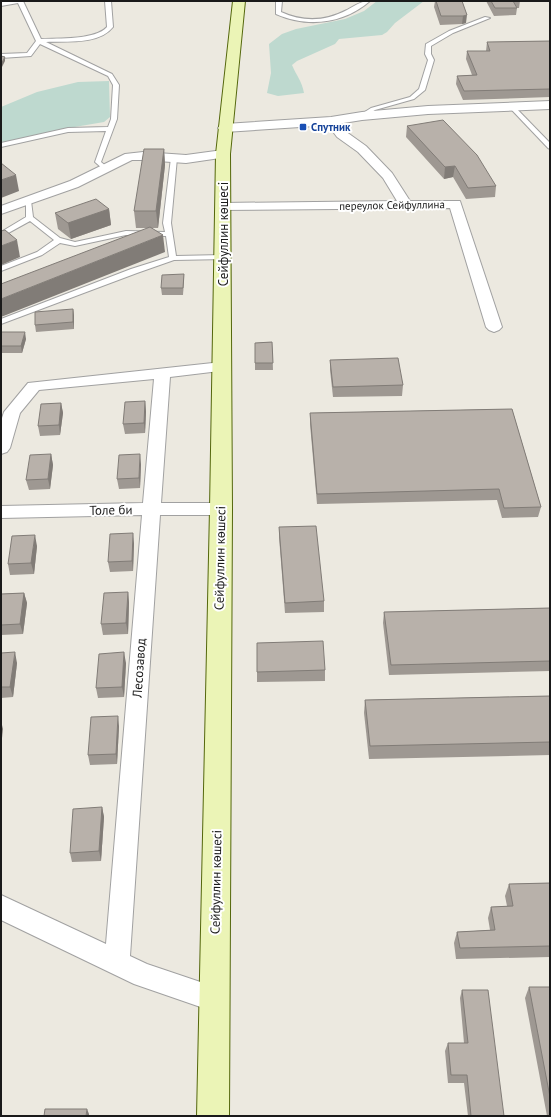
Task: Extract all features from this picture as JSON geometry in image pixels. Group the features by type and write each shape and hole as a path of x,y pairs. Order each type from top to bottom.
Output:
{"main road":[{"name":"Сейфуллин көшесі","path":"213,1116 221,509 223,154 239,1"}],"street":[{"path":"225,128 331,122 362,116 428,110 550,105"},
{"path":"331,122 341,134 362,149 388,176 406,205"},
{"path":"1,210 74,184 130,157 143,156 193,159 223,154"},
{"name":"переулок Сейфуллина","path":"223,207 455,204 494,328"},
{"path":"1,448 12,412 34,386 222,367"},
{"name":"Лесозавод","path":"117,963 150,509 162,373"},
{"name":"Толе би","path":"1,512 221,509"},
{"path":"1,907 143,975 215,999"}],"lane":[{"path":"1,4 20,1 39,41 110,75 116,85 114,119 98,162 105,168"},
{"path":"39,41 88,38 106,32 110,27 108,1"},
{"path":"279,1 278,13 283,16 295,20 322,22 338,18 367,1"},
{"path":"362,116 374,109 412,98 422,90 431,60 428,54 428,45 451,32 487,18"},
{"path":"1,56 29,55 39,41"},
{"path":"511,106 550,148"},
{"path":"1,145 68,130 110,130"},
{"path":"173,258 167,223 174,158"},
{"path":"28,201 30,218 58,240 75,244 126,233 169,234"},
{"path":"1,235 30,218"},
{"path":"1,269 45,251 52,247 58,240"},
{"path":"1,322 127,273 173,258 223,257"}],"shaded area":[{"path":"377,1 424,1 382,35 339,39 335,44 297,61 292,65 304,93 278,96 267,93 271,73 269,44 282,34 296,29 345,19 364,11"},
{"path":"109,81 110,117 104,122 57,130 1,144 1,107 37,92 78,82"}],"building":[{"path":"436,1 462,1 467,15 441,16"},
{"path":"491,1 513,1 517,8 495,8"},
{"path":"550,41 550,89 464,91 457,76 477,75 467,51 490,51 487,42"},
{"path":"1,56 5,57 1,64"},
{"path":"443,120 477,155 496,186 468,188 455,166 445,167 407,126"},
{"path":"144,149 164,149 156,211 134,211"},
{"path":"1,163 16,175 1,180"},
{"path":"96,199 109,209 68,223 55,213"},
{"path":"150,227 163,235 1,299 1,284"},
{"path":"5,230 17,240 1,246 1,231"},
{"path":"184,274 183,288 161,288 162,275"},
{"path":"73,309 73,322 35,325 35,312"},
{"path":"1,332 25,332 21,346 1,346"},
{"path":"272,342 273,363 255,363 255,343"},
{"path":"398,358 403,385 333,387 330,360"},
{"path":"145,401 144,423 123,424 125,402"},
{"path":"61,403 59,425 38,426 41,404"},
{"path":"512,409 541,507 504,508 499,489 317,494 310,413"},
{"path":"51,454 48,479 26,480 30,455"},
{"path":"140,454 139,478 117,479 119,455"},
{"path":"316,526 324,601 285,603 279,527"},
{"path":"133,533 132,561 108,562 110,534"},
{"path":"35,535 31,563 8,564 12,536"},
{"path":"128,592 126,623 101,624 104,593"},
{"path":"24,593 20,624 1,625 1,594"},
{"path":"550,608 550,661 391,665 384,612"},
{"path":"323,641 325,670 257,672 257,643"},
{"path":"15,652 10,687 1,687 1,653"},
{"path":"124,652 122,687 96,688 99,654"},
{"path":"550,696 550,742 370,746 365,700"},
{"path":"118,716 116,754 88,755 91,717"},
{"path":"102,807 99,851 70,853 73,809"},
{"path":"550,883 550,946 460,948 457,932 495,930 491,907 513,906 509,884"},
{"path":"529,987 550,987 550,1097"},
{"path":"462,990 488,990 504,1116 471,1116 467,1075 451,1075 448,1043 468,1043"},
{"path":"45,1109 87,1109 86,1116 44,1116"}],"place":[{"name":"Спутник","path":"303,127"}]}
